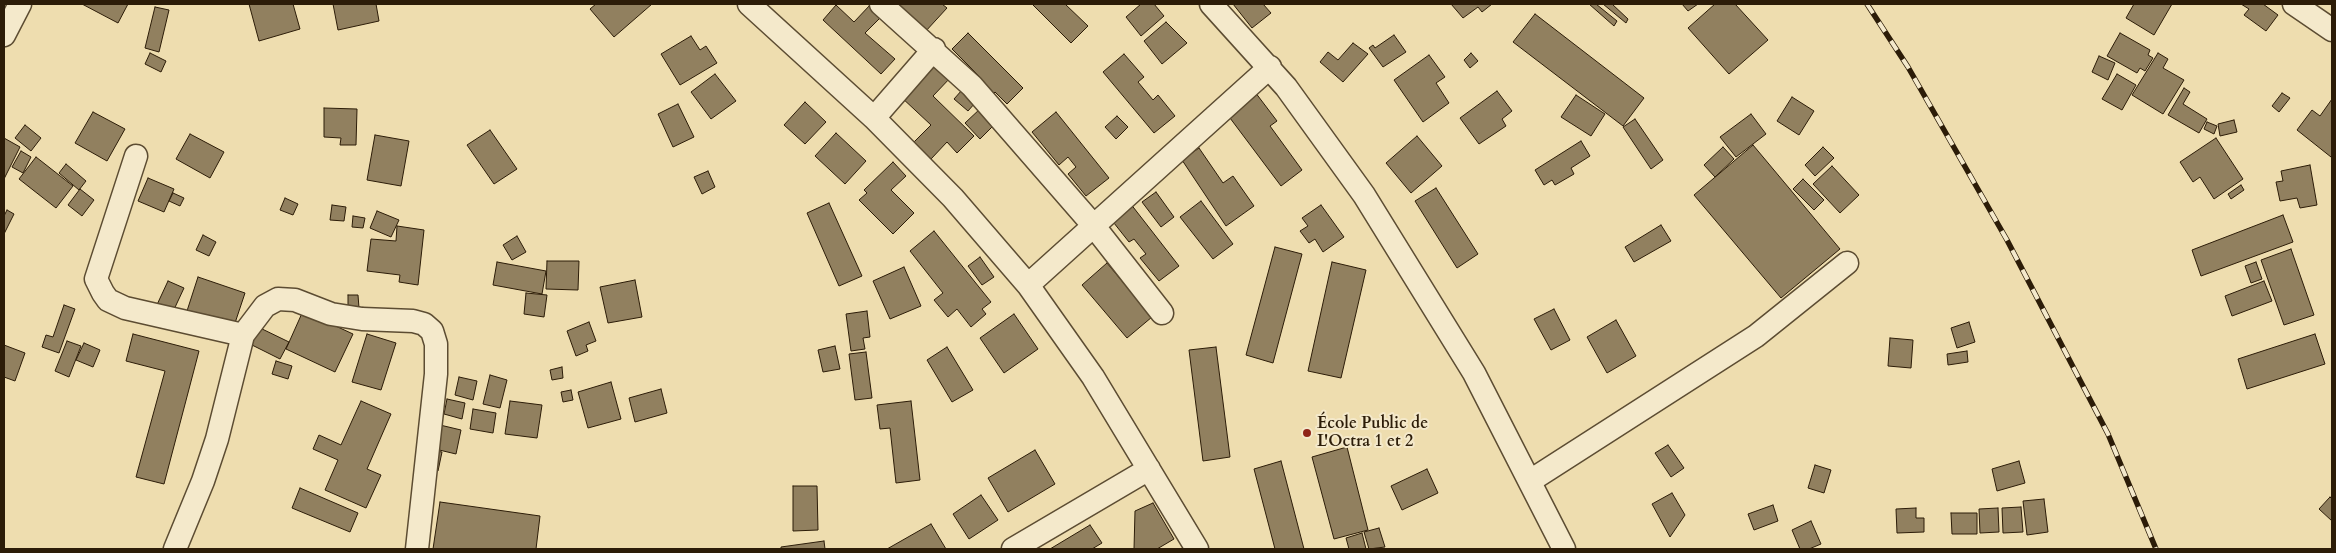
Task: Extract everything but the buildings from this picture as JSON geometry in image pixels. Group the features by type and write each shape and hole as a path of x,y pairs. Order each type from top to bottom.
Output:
{"street":[{"path":"4,35 20,4"},
{"path":"749,4 874,118 953,198 1028,285 1094,377 1197,549"},
{"path":"882,4 934,49 972,86 1093,226 1162,313"},
{"path":"1211,4 1270,67 1364,195 1474,373 1564,549"},
{"path":"2294,4 2332,30"},
{"path":"874,118 934,49"},
{"path":"1028,285 1270,67"},
{"path":"136,156 96,278 102,293 108,300 125,308 243,335"},
{"path":"1530,481 1756,336 1847,263"},
{"path":"175,549 203,481 217,439 243,335 265,306 278,299 295,300 331,314 362,319 413,321 424,324 432,331 436,344 436,374 417,549"},
{"path":"1014,549 1149,469"}],"railway":[{"path":"1867,4 1908,67 2007,240 2108,434 2156,549"}],"place":[{"name":"École Public de L'Octra 1 et 2","path":"1307,433"}]}
